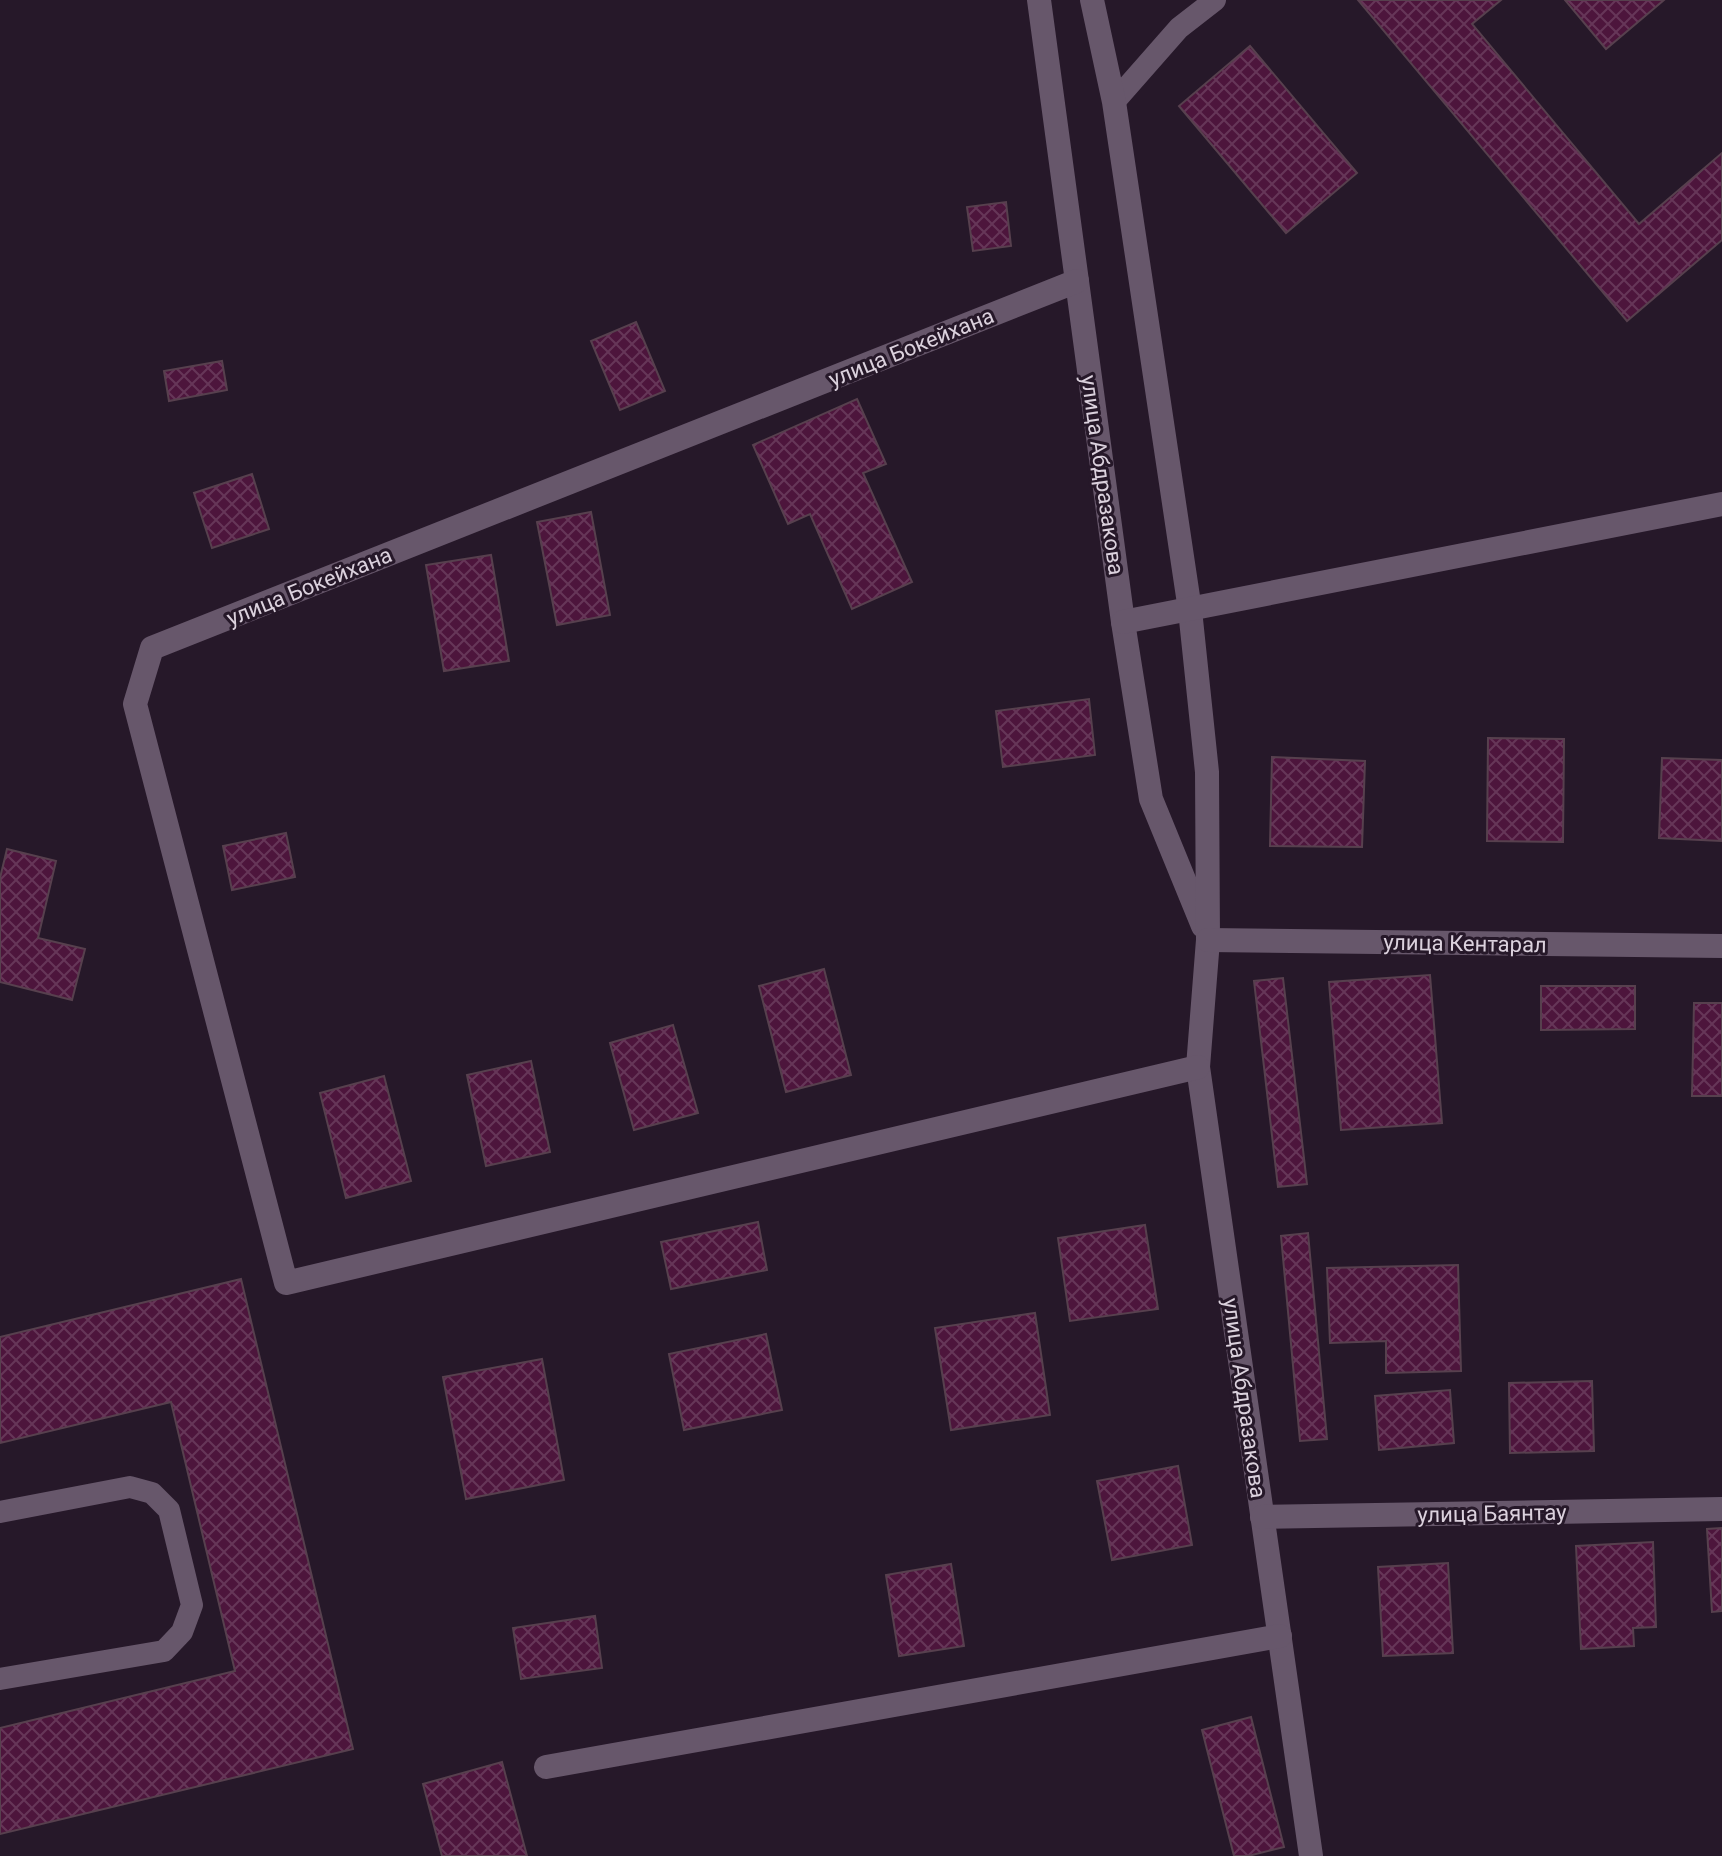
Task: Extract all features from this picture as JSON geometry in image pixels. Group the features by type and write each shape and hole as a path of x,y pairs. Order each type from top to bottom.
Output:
{"street":[{"name":"улица Абдразакова","path":"1039,0 1123,622 1151,799 1208,940"},
{"name":"улица Абдразакова","path":"1092,0 1114,102 1190,610 1207,772 1208,940 1198,1067 1311,1856"},
{"name":"улица Бокейхана","path":"1077,281 152,648 135,704 286,1283 1198,1067"},
{"path":"1123,622 1722,504"},
{"name":"улица Кентарал","path":"1208,940 1722,946"},
{"name":"улица Баянтау","path":"1262,1517 1722,1509"},
{"path":"546,1767 1280,1636"}],"lane":[{"path":"1114,102 1179,28 1215,0"},
{"path":"0,1512 130,1487 152,1493 169,1510 192,1605 182,1632 164,1651 0,1679"}],"building":[{"path":"1358,0 1501,0 1472,24 1639,224 1722,153 1722,240 1627,321"},
{"path":"1565,0 1664,0 1606,49"},
{"path":"1250,46 1357,173 1286,233 1179,106"},
{"path":"1006,202 1011,246 973,251 967,207"},
{"path":"636,322 665,391 620,410 591,341"},
{"path":"222,361 227,390 169,401 164,371"},
{"path":"857,399 886,464 863,473 912,582 852,609 810,514 788,524 753,445"},
{"path":"252,474 269,529 212,548 194,493"},
{"path":"591,512 610,615 557,625 537,522"},
{"path":"491,555 509,661 444,671 426,565"},
{"path":"1089,699 1095,755 1003,767 996,711"},
{"path":"1488,738 1564,739 1563,842 1487,841"},
{"path":"1272,757 1365,761 1362,847 1270,846"},
{"path":"1662,758 1722,760 1722,841 1659,838"},
{"path":"286,833 295,877 232,890 223,846"},
{"path":"7,849 56,861 38,938 85,949 72,1000 0,982 0,878"},
{"path":"824,969 851,1075 786,1092 759,986"},
{"path":"1430,975 1442,1123 1341,1130 1329,982"},
{"path":"1283,978 1307,1184 1278,1187 1254,981"},
{"path":"1541,986 1635,986 1635,1029 1541,1030"},
{"path":"1694,1003 1722,1003 1722,1096 1692,1096"},
{"path":"673,1025 698,1113 634,1130 610,1043"},
{"path":"531,1061 550,1152 486,1166 467,1075"},
{"path":"384,1076 411,1181 346,1198 320,1093"},
{"path":"758,1222 767,1270 671,1289 661,1242"},
{"path":"1145,1225 1158,1309 1070,1321 1058,1238"},
{"path":"1308,1233 1327,1439 1300,1441 1281,1236"},
{"path":"1458,1265 1461,1371 1386,1373 1386,1341 1330,1343 1327,1268"},
{"path":"241,1279 353,1749 0,1834 0,1728 235,1671 171,1402 0,1443 0,1337"},
{"path":"1035,1313 1050,1415 951,1430 935,1328"},
{"path":"766,1334 782,1410 684,1430 669,1354"},
{"path":"542,1359 564,1480 466,1499 443,1377"},
{"path":"1592,1381 1594,1451 1510,1453 1509,1383"},
{"path":"1450,1390 1454,1443 1379,1450 1375,1396"},
{"path":"1178,1466 1192,1545 1112,1560 1097,1481"},
{"path":"1722,1528 1722,1611 1712,1612 1707,1529"},
{"path":"1653,1542 1656,1627 1633,1628 1634,1646 1581,1649 1576,1546"},
{"path":"1448,1563 1453,1653 1383,1656 1378,1567"},
{"path":"951,1564 964,1646 899,1656 886,1575"},
{"path":"595,1616 602,1668 521,1679 513,1628"},
{"path":"1251,1717 1284,1847 1248,1856 1234,1856 1202,1730"},
{"path":"502,1762 527,1856 442,1856 423,1784"}]}
